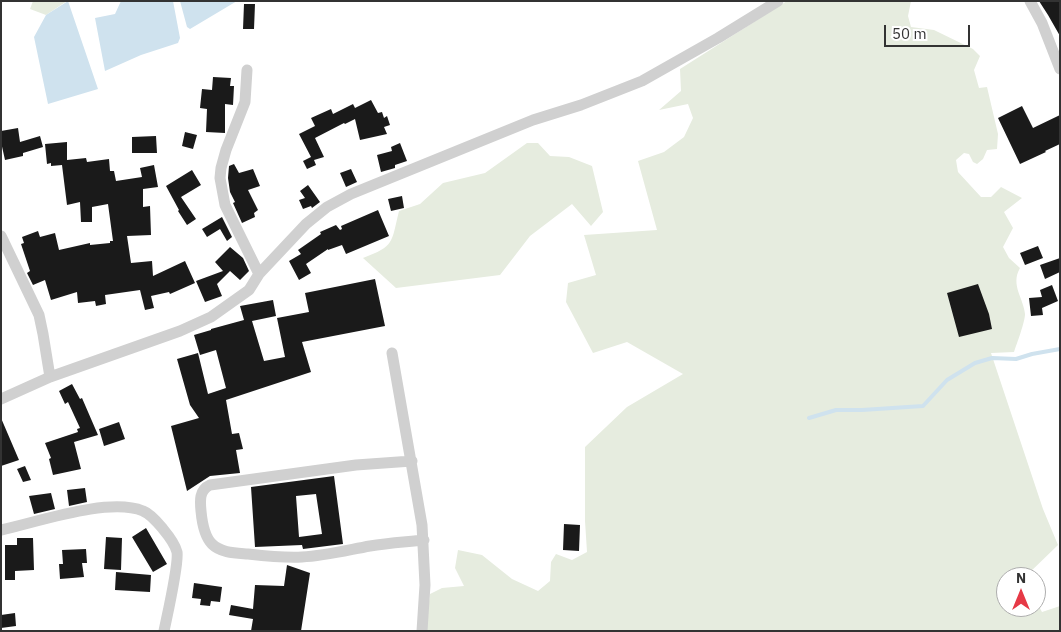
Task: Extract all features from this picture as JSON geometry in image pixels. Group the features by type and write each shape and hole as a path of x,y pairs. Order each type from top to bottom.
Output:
{"street":[{"path":"1,399 50,377 172,334 211,317 249,290 259,274 306,224 335,202 533,120 581,105 642,81 778,1"},
{"path":"1030,1 1042,23 1060,69"},
{"path":"247,70 245,102 224,159 220,178 225,205 259,274"},
{"path":"1,236 39,315 50,377"},
{"path":"392,353 424,540 425,585 422,631"},
{"path":"412,461 356,465 210,485 202,492 200,502 204,526 211,543 228,552 280,558 303,557 424,540"},
{"path":"1,530 63,515 117,506 130,507 145,512 168,535 177,552 164,631"}],"shaded area":[{"path":"33,1 67,1 46,15 30,9"},
{"path":"787,1 911,1 908,16 911,27 934,30 973,49 980,56 974,70 979,88 987,87 998,134 997,149 987,150 983,159 977,164 973,162 969,154 964,153 956,160 958,172 981,197 991,197 1001,187 1022,198 1004,212 1013,228 1003,247 1009,258 1020,268 1016,280 1025,318 1014,352 991,353 1043,509 1058,545 1035,567 996,567 996,617 1046,617 1046,611 1060,606 1060,631 425,631 430,594 442,588 464,586 455,568 458,550 482,555 512,579 538,591 550,581 551,562 556,554 572,560 587,552 585,447 627,407 683,374 627,342 593,353 566,302 568,283 596,275 584,235 657,230 638,161 664,152 684,137 693,118 688,104 659,110 681,91 680,69"},
{"path":"527,143 538,143 550,156 569,157 592,166 603,212 591,226 572,204 530,236 500,275 396,288 363,258 381,250 390,242 399,211 420,204 443,183 485,173"}],"water":[{"path":"68,1 98,89 48,104 34,37 46,15"},
{"path":"121,1 173,1 180,38 178,43 141,55 105,71 95,18 115,14"},
{"path":"180,1 237,1 190,29 187,27"}],"building":[{"path":"1039,1 1060,1 1060,36 1048,15"},
{"path":"244,4 255,4 254,29 243,29"},
{"path":"213,77 231,78 230,86 234,86 233,105 225,104 225,133 206,132 207,109 200,108 202,89 212,90"},
{"path":"371,100 378,113 382,112 384,118 387,116 390,125 384,127 387,134 360,140 355,119 344,123 315,138 324,157 314,160 316,165 307,169 303,161 311,157 299,134 315,126 311,118 331,109 333,114 353,104 355,108"},
{"path":"1022,106 1033,128 1060,115 1060,144 1020,164 998,118"},
{"path":"18,128 20,142 40,136 43,147 23,153 23,156 5,160 1,142 1,131"},
{"path":"185,132 197,135 193,149 182,146"},
{"path":"156,136 157,153 132,153 132,137"},
{"path":"67,142 67,160 86,158 87,162 109,159 110,171 114,171 116,181 142,177 140,168 154,165 158,187 143,189 143,207 150,206 151,235 127,236 131,263 152,261 153,276 185,261 195,283 170,294 169,292 151,296 154,308 145,310 140,290 105,295 106,304 96,306 95,301 78,303 77,292 51,300 45,280 33,285 27,273 30,271 21,244 24,243 22,237 38,231 40,237 55,233 59,250 90,243 90,245 113,241 108,204 92,207 92,222 81,222 80,202 67,205 62,165 51,166 51,163 47,164 45,144"},
{"path":"400,143 407,161 395,165 395,168 381,172 377,155 392,151 391,147"},
{"path":"234,164 239,173 253,169 260,186 248,190 258,210 254,213 255,217 242,223 233,203 235,202 230,192 228,178 229,166"},
{"path":"351,169 357,182 346,187 340,173"},
{"path":"192,170 201,185 181,197 196,219 187,225 166,186"},
{"path":"308,185 320,202 312,208 311,206 303,209 299,200 305,198 300,191"},
{"path":"402,196 404,208 391,211 388,199"},
{"path":"378,210 389,236 346,254 342,245 328,249 306,264 311,273 299,280 289,261 301,254 298,250 321,234 320,232 336,225 340,230 342,229 341,226"},
{"path":"222,217 232,237 227,241 220,229 207,237 202,229"},
{"path":"1038,246 1043,258 1025,265 1020,253"},
{"path":"230,247 243,258 249,271 240,280 230,271 217,284 222,296 205,302 196,281 223,271 215,262"},
{"path":"1060,258 1060,272 1045,279 1040,265"},
{"path":"375,279 385,326 302,342 311,372 226,400 232,434 239,433 243,449 236,450 240,473 210,476 187,491 171,426 199,418 190,405 177,359 198,353 208,394 226,388 216,350 200,355 194,335 244,320 240,306 273,300 276,316 252,321 264,361 285,357 277,318 309,312 305,293"},
{"path":"978,284 989,314 992,329 959,337 947,293"},
{"path":"1052,285 1058,301 1042,308 1043,315 1031,316 1029,298 1042,297 1040,290"},
{"path":"72,384 80,399 82,398 98,435 74,442 81,469 53,475 49,459 51,458 45,443 78,432 77,429 80,428 68,402 65,404 59,391"},
{"path":"1,418 19,460 1,466"},
{"path":"119,422 125,439 104,446 99,429"},
{"path":"25,466 31,480 23,482 17,469"},
{"path":"334,476 343,544 303,549 302,545 255,547 251,487","holes":["316,494 322,534 299,537 296,496"]},
{"path":"85,488 87,502 69,506 67,490"},
{"path":"51,493 55,509 34,514 29,496"},
{"path":"564,524 580,525 579,551 563,550"},
{"path":"146,528 167,564 153,572 132,537"},
{"path":"106,537 122,538 121,570 104,569"},
{"path":"17,538 33,538 34,570 15,571 15,580 5,580 5,545 17,545"},
{"path":"86,549 87,563 82,563 84,577 60,579 59,564 63,564 62,550"},
{"path":"287,565 310,573 301,631 251,631 253,619 229,615 231,605 253,609 255,585 284,586"},
{"path":"116,572 151,575 150,592 115,590"},
{"path":"194,583 222,587 220,602 211,601 210,606 200,605 201,599 192,598"},
{"path":"15,613 16,626 1,628 1,615"}],"waterway":[{"path":"809,418 836,410 923,406 947,380 975,363 992,358 1016,359 1060,349"}]}
